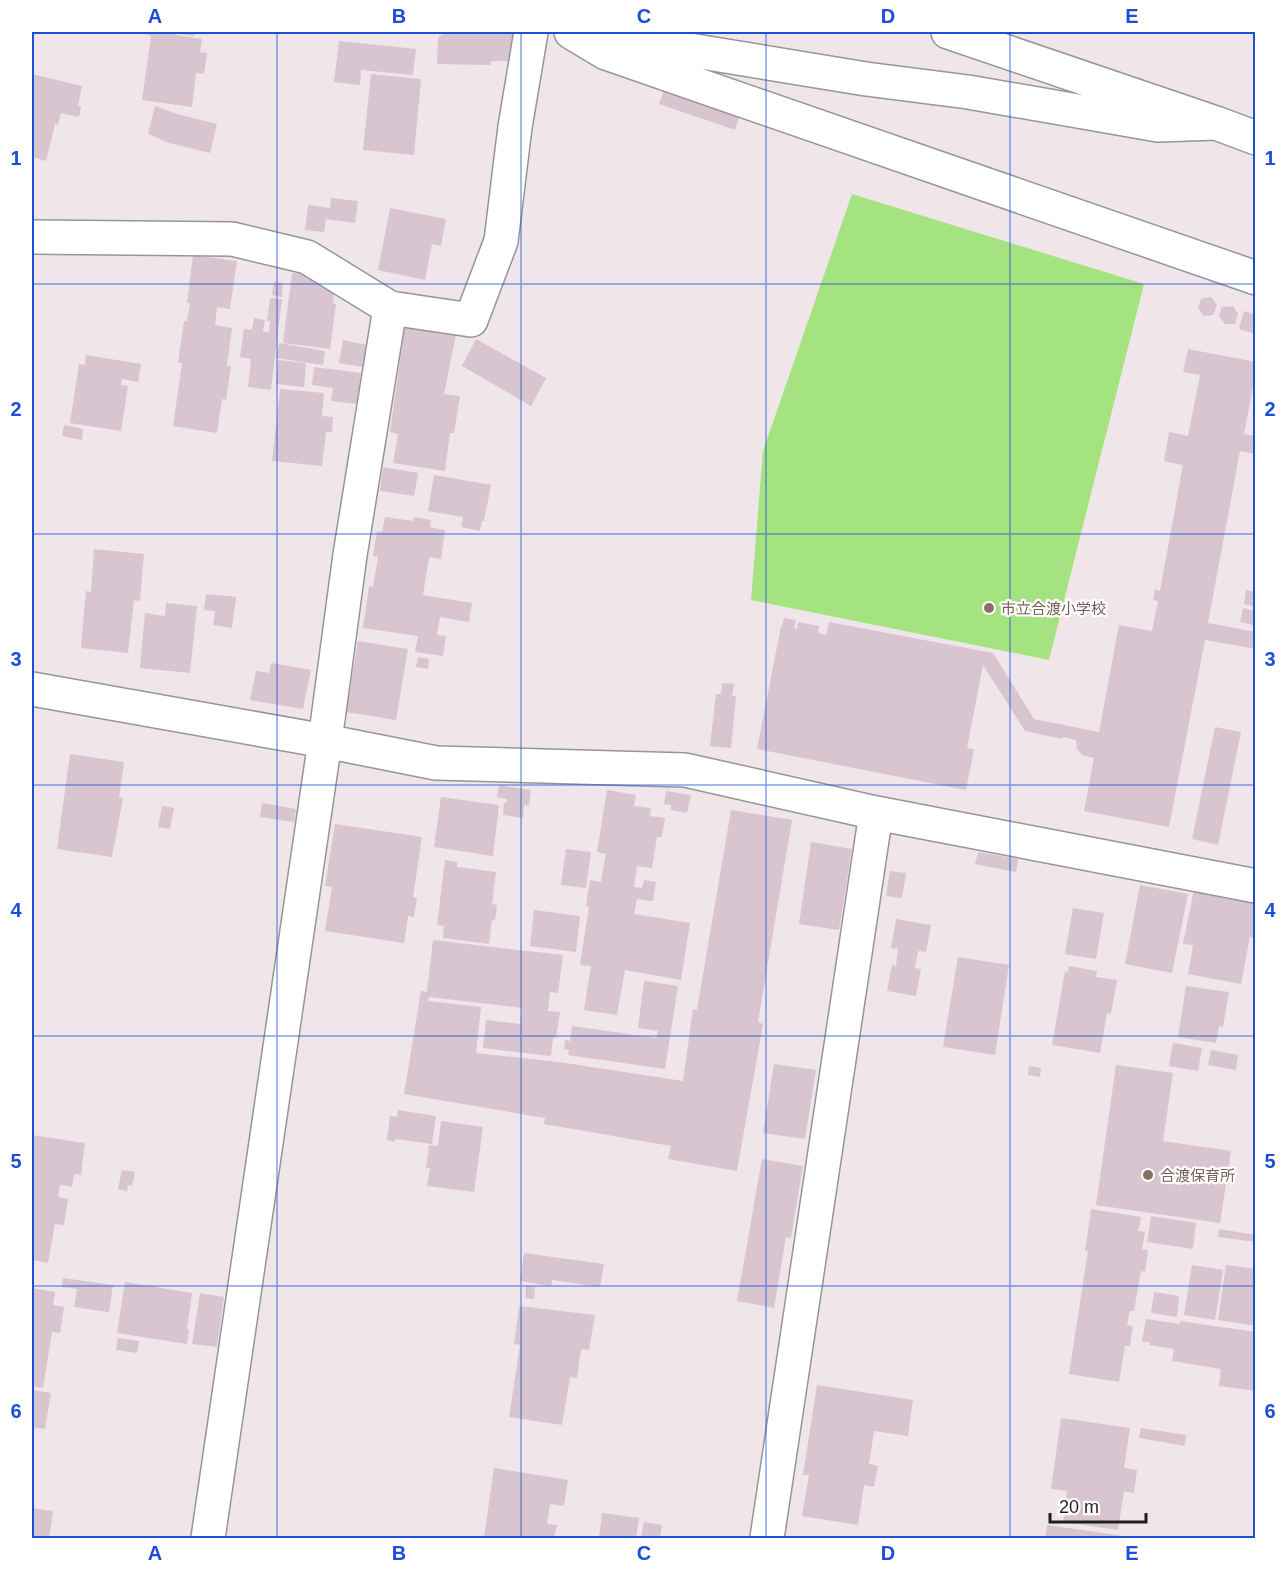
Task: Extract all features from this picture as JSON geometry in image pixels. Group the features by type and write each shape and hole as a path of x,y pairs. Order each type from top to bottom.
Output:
{"street":[{"path":"32,237 232,238 307,257 390,308 471,320 501,241 515,127 531,32"},
{"path":"571,32 606,53 1256,278"},
{"path":"577,32 866,79 980,94 1158,125 1216,123"},
{"path":"948,32 1256,138"},
{"path":"208,1539 325,741 350,555 390,308"},
{"path":"32,688 436,763 685,770 876,813 1256,886"},
{"path":"767,1539 876,813"}],"green space":[{"path":"852,194 1144,284 1049,660 751,600 763,451"}],"building":[{"path":"139,32 176,32 176,35 202,39 200,52 207,53 204,74 196,73 192,107 142,100 151,36"},
{"path":"178,32 195,32 194,36 178,34"},
{"path":"445,32 513,32 513,61 491,61 490,65 437,64 438,38"},
{"path":"339,41 416,49 413,75 361,70 360,85 334,82"},
{"path":"32,74 82,86 78,106 81,107 79,117 61,113 58,125 55,124 46,161 32,157"},
{"path":"371,74 421,79 414,155 363,150"},
{"path":"665,88 740,114 735,130 659,104"},
{"path":"155,106 217,124 210,153 169,143 148,134"},
{"path":"331,198 358,201 355,223 326,219 324,232 305,230 308,205 330,208"},
{"path":"390,208 446,219 441,246 432,244 425,280 378,270"},
{"path":"193,255 237,261 230,309 217,307 215,325 232,328 227,366 231,366 226,400 222,399 217,433 173,426 182,363 178,363 184,321 187,321 190,303 187,303"},
{"path":"292,273 308,275 307,279 317,281 316,285 335,288 333,303 336,304 330,349 283,343"},
{"path":"274,282 283,283 282,297 272,295"},
{"path":"1211,297 1217,305 1213,315 1204,316 1198,308 1201,299"},
{"path":"270,298 282,299 271,390 248,387 251,359 240,357 244,329 252,330 254,318 265,320 263,332 269,332 270,321 267,321"},
{"path":"1233,306 1238,314 1235,324 1225,324 1219,316 1222,307"},
{"path":"1244,311 1256,315 1256,334 1239,329"},
{"path":"405,326 456,334 444,394 460,396 454,433 450,433 445,471 393,463 398,434 390,432"},
{"path":"476,339 546,378 531,406 462,366"},
{"path":"343,340 367,345 363,367 339,363"},
{"path":"279,343 325,351 323,365 276,358"},
{"path":"1188,349 1256,362 1256,387 1253,387 1244,434 1256,436 1256,454 1240,451 1208,623 1256,632 1256,649 1205,640 1169,827 1084,811 1094,758 1082,755 1077,749 1076,740 1025,731 983,665 967,748 974,749 966,790 757,749 784,618 796,620 794,628 797,629 798,622 819,626 818,633 826,635 829,622 993,653 1034,719 1099,732 1119,625 1152,631 1158,601 1153,600 1155,589 1160,591 1183,465 1164,461 1169,432 1188,436 1200,375 1183,372"},
{"path":"86,355 141,364 138,382 122,379 121,385 128,386 121,431 70,423 79,364 85,365"},
{"path":"278,360 306,363 304,387 276,384"},
{"path":"314,367 361,373 357,404 331,401 333,388 312,385"},
{"path":"280,389 324,393 322,416 333,417 332,432 326,432 322,466 272,461"},
{"path":"64,425 83,429 82,440 62,436"},
{"path":"383,467 418,473 414,496 380,491"},
{"path":"434,475 491,485 480,531 461,527 463,517 428,511"},
{"path":"385,517 413,521 414,517 431,520 430,527 445,530 441,559 429,557 423,595 472,603 469,622 440,617 437,635 446,636 443,656 415,652 418,636 363,628 369,586 373,587 378,557 373,556 377,531 382,532"},
{"path":"94,549 144,554 140,601 134,600 128,653 81,648 86,591 91,592"},
{"path":"1246,590 1256,592 1256,607 1244,604"},
{"path":"206,594 236,597 232,628 213,625 215,611 204,610"},
{"path":"166,603 197,606 190,673 140,668 145,613 165,616"},
{"path":"1243,608 1256,611 1253,625 1240,622"},
{"path":"358,641 408,649 396,720 346,712"},
{"path":"418,657 429,659 428,669 416,667"},
{"path":"271,663 311,670 303,709 250,700 256,671 269,673"},
{"path":"722,683 734,684 732,696 736,696 731,748 710,746 716,694 721,694"},
{"path":"1215,727 1241,732 1218,845 1192,839"},
{"path":"70,754 124,762 119,798 123,798 112,857 57,849"},
{"path":"499,785 531,790 529,806 524,805 523,818 503,815 504,803 507,803 507,799 497,797"},
{"path":"607,790 636,795 634,806 651,808 650,816 665,818 662,837 657,837 652,868 637,866 634,887 642,888 644,880 656,882 653,901 637,899 634,914 690,923 681,980 625,970 617,1015 584,1010 591,966 580,965 589,907 586,906 590,880 601,882 606,854 597,852"},
{"path":"666,791 691,795 687,813 671,810 671,805 664,804"},
{"path":"441,797 499,805 493,856 434,847"},
{"path":"262,803 296,809 294,822 260,817"},
{"path":"162,806 174,808 170,829 158,827"},
{"path":"731,810 792,820 758,1022 763,1024 737,1171 668,1159 671,1146 544,1124 545,1118 404,1094 421,991 427,992 433,940 563,955 558,993 550,992 548,1011 560,1012 551,1056 483,1048 486,1020 520,1024 522,1008 429,997 428,1001 481,1007 476,1053 559,1062 683,1081 693,1009 697,1010"},
{"path":"335,824 422,837 413,897 417,898 414,917 408,916 404,943 325,931 332,887 325,886"},
{"path":"811,842 852,849 839,930 799,924"},
{"path":"566,849 591,852 586,888 561,885"},
{"path":"978,852 1018,859 1016,872 975,864"},
{"path":"445,860 457,862 457,867 496,872 492,904 497,905 495,920 492,920 489,944 443,938 444,926 437,925"},
{"path":"890,871 906,873 902,898 886,896"},
{"path":"1140,885 1188,894 1172,973 1125,964"},
{"path":"1194,889 1256,900 1256,935 1255,938 1250,937 1241,984 1188,974 1193,945 1183,944"},
{"path":"1073,908 1104,913 1096,959 1065,954"},
{"path":"534,910 580,916 576,952 530,946"},
{"path":"896,919 931,925 926,952 918,951 915,968 921,969 916,996 887,991 892,965 896,966 898,949 891,948"},
{"path":"958,957 1009,965 995,1055 943,1047"},
{"path":"1069,966 1097,971 1096,977 1117,980 1111,1014 1107,1013 1100,1053 1052,1045 1065,971 1068,972"},
{"path":"644,981 678,986 665,1069 568,1055 569,1050 564,1049 565,1040 570,1041 572,1026 656,1038 658,1031 638,1028"},
{"path":"1186,986 1229,992 1223,1027 1219,1026 1216,1043 1178,1037"},
{"path":"1173,1043 1202,1048 1198,1071 1169,1066"},
{"path":"1211,1050 1238,1055 1236,1070 1208,1065"},
{"path":"774,1064 816,1070 805,1139 763,1133"},
{"path":"1116,1065 1173,1073 1163,1141 1231,1151 1220,1223 1096,1205"},
{"path":"1029,1066 1041,1068 1040,1077 1028,1075"},
{"path":"398,1110 436,1116 432,1144 387,1140 390,1116 397,1117"},
{"path":"441,1121 483,1127 474,1192 427,1186 430,1168 426,1168 429,1145 438,1146"},
{"path":"32,1135 85,1143 81,1175 74,1174 72,1187 60,1185 58,1197 68,1199 64,1225 55,1224 48,1263 32,1260"},
{"path":"762,1159 803,1166 791,1238 786,1237 774,1308 737,1301"},
{"path":"122,1170 135,1172 132,1186 128,1185 127,1191 118,1189"},
{"path":"1091,1209 1141,1217 1138,1231 1145,1232 1142,1249 1148,1250 1145,1272 1141,1271 1134,1311 1130,1311 1127,1325 1133,1326 1130,1346 1125,1346 1119,1382 1069,1374 1088,1251 1085,1251"},
{"path":"1151,1216 1196,1223 1193,1249 1147,1242"},
{"path":"1219,1229 1256,1235 1256,1242 1218,1237"},
{"path":"524,1253 604,1264 600,1287 552,1280 551,1286 520,1281"},
{"path":"1192,1265 1223,1270 1215,1320 1184,1315"},
{"path":"1226,1265 1256,1269 1256,1326 1218,1320"},
{"path":"63,1278 113,1285 109,1312 74,1307 77,1289 62,1287"},
{"path":"125,1282 192,1293 187,1344 117,1333"},
{"path":"526,1286 535,1287 534,1299 525,1298"},
{"path":"32,1288 55,1292 53,1305 64,1307 60,1333 52,1332 43,1388 32,1386"},
{"path":"1154,1292 1179,1296 1177,1317 1151,1313"},
{"path":"200,1293 224,1297 217,1347 192,1344"},
{"path":"519,1306 595,1315 589,1350 581,1349 577,1378 570,1377 562,1425 509,1417 520,1345 514,1344"},
{"path":"1146,1319 1180,1324 1180,1321 1256,1332 1256,1391 1219,1386 1221,1369 1172,1361 1174,1349 1142,1342"},
{"path":"118,1338 139,1341 137,1353 116,1350"},
{"path":"817,1385 913,1400 908,1436 874,1431 869,1464 878,1466 874,1487 864,1485 858,1525 802,1516 809,1475 803,1475"},
{"path":"32,1390 51,1393 45,1429 32,1427"},
{"path":"1061,1418 1130,1428 1124,1468 1137,1470 1134,1493 1124,1491 1118,1530 1063,1522 1067,1491 1051,1489"},
{"path":"1141,1428 1186,1435 1185,1446 1139,1438"},
{"path":"494,1468 568,1480 564,1506 550,1504 547,1524 557,1525 554,1538 484,1537"},
{"path":"32,1508 53,1511 49,1538 32,1535"},
{"path":"602,1513 639,1518 636,1538 599,1538"},
{"path":"644,1522 662,1525 660,1538 641,1538"},
{"path":"1047,1525 1131,1537 1131,1538 1045,1538"}],"place":[{"name":"市立合渡小学校","path":"989,608"},
{"name":"合渡保育所","path":"1148,1175"}]}
